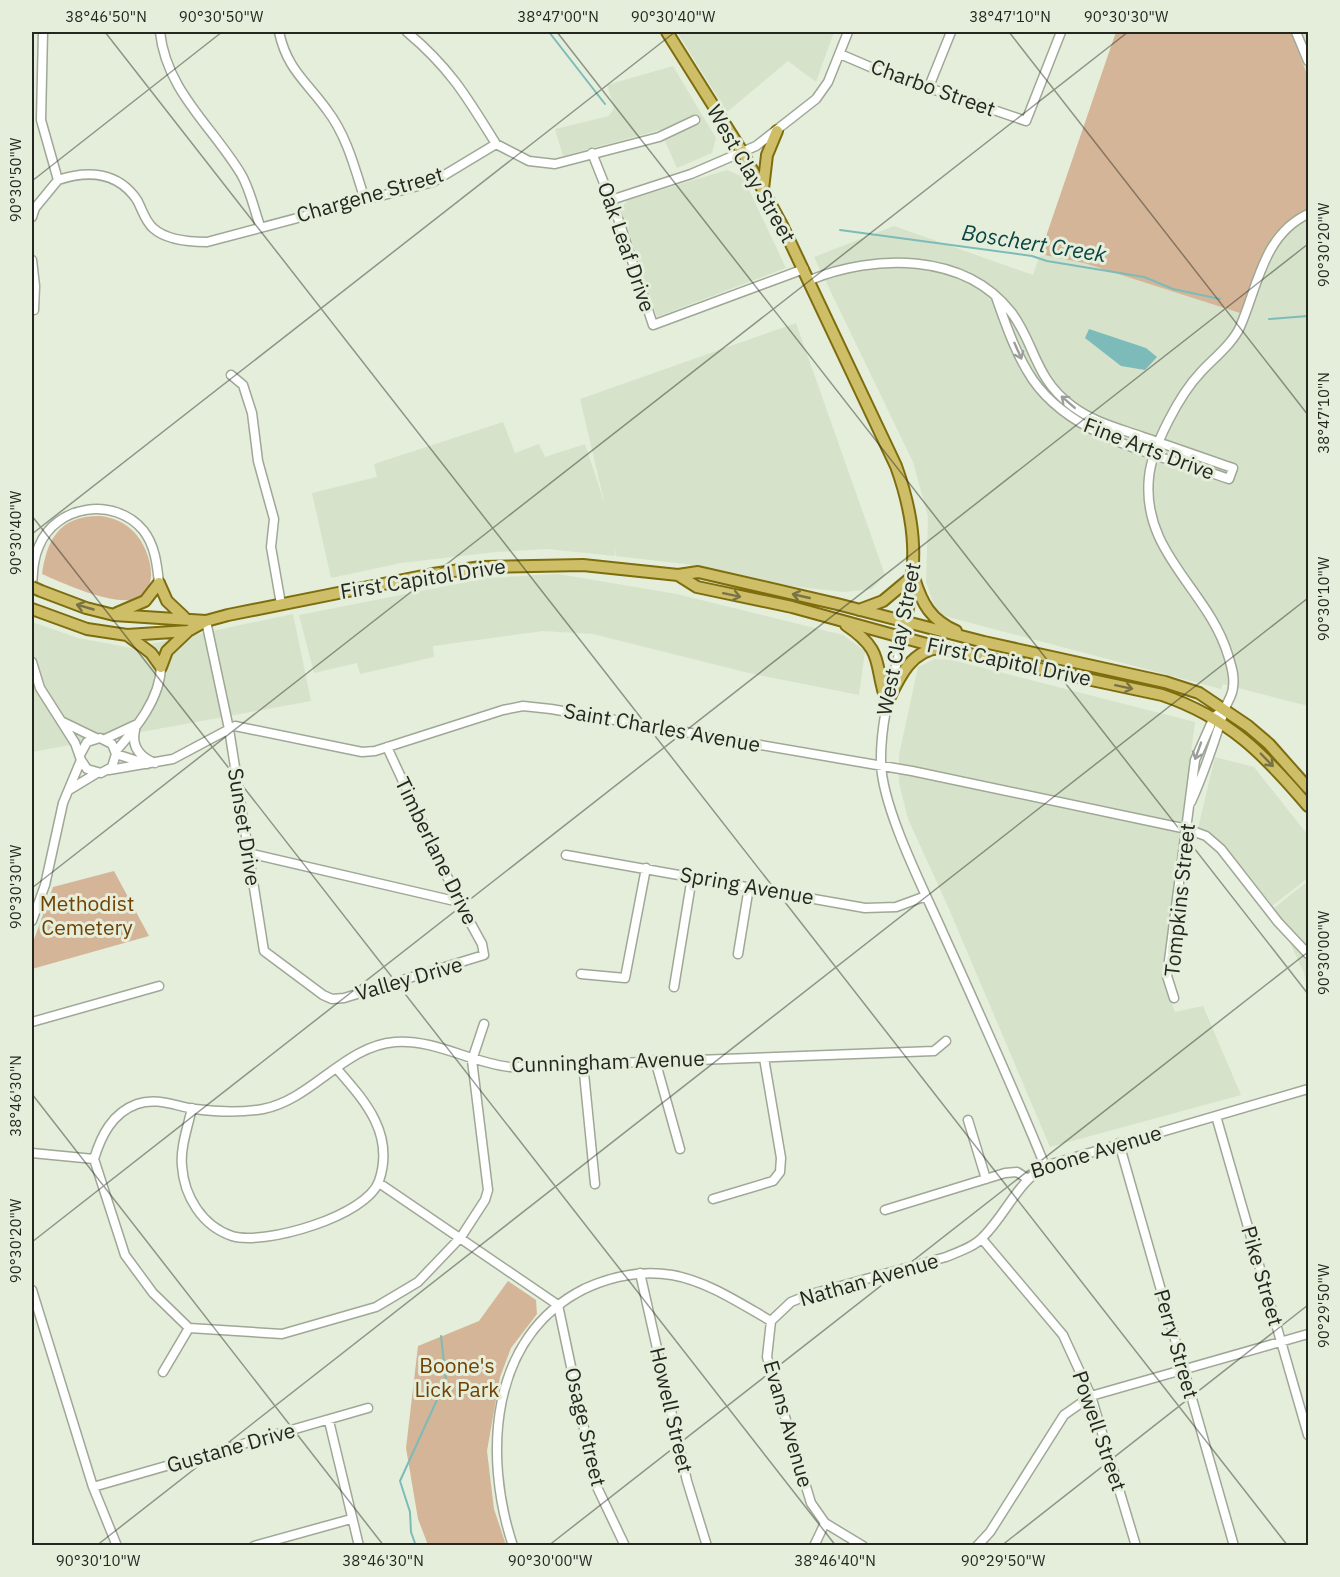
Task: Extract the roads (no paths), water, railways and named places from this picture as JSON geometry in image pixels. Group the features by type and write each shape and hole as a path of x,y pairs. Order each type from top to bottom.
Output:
{"main road":[{"name":"West Clay Street","path":"667,32 743,153 810,280 868,402 906,495 915,555 903,638"},
{"path":"763,189 766,155 777,131"},
{"name":"First Capitol Drive","path":"36,611 87,629 127,635 188,631 206,621 281,604 433,574 503,565 583,565 678,575 698,572 858,610 905,624 1165,682 1199,693 1225,709 1269,744 1308,788"},
{"name":"First Capitol Drive","path":"678,575 697,587 837,620 940,648 1162,695 1196,706 1218,720 1263,756 1308,806"},
{"path":"858,610 883,601 913,576 920,600 929,612 943,625 984,642"},
{"path":"114,615 145,601 159,583"},
{"path":"159,583 166,601 184,617"},
{"name":"First Capitol Drive","path":"35,588 70,603 114,615 154,619 184,617 206,621"},
{"path":"837,620 864,639 872,648 878,661 881,687 887,703"},
{"path":"161,667 167,651 188,631"},
{"path":"127,635 151,653 161,667"},
{"path":"887,703 902,672 915,659 933,648 940,648"}],"street":[{"path":"32,218 35,208 58,180 41,120 43,32"},
{"path":"160,32 161,47 171,76 243,177 260,226"},
{"path":"279,32 290,65 328,110 346,142 365,200"},
{"path":"407,32 429,50 457,80 496,144 529,161 555,164 659,136 695,120"},
{"path":"611,200 691,174 743,153 777,131 816,99 828,82 848,32"},
{"path":"928,88 951,32"},
{"name":"Charbo Street","path":"840,54 928,88 1026,121 1061,32"},
{"path":"1296,32 1308,61"},
{"name":"Chargene Street","path":"58,180 88,173 113,177 127,188 153,229 173,238 207,242 260,226 433,182 496,144"},
{"name":"Oak Leaf Drive","path":"592,153 611,200 653,325 804,269"},
{"path":"1218,720 1225,709 1233,687 1233,678 1215,621 1167,556 1151,522 1149,476 1159,442 1171,416 1197,376 1239,330 1261,271 1280,234 1308,214"},
{"path":"32,260 35,286 34,310"},
{"name":"Fine Arts Drive","path":"810,280 847,267 884,262 966,274 996,297 1011,312 1043,375 1068,403 1109,426 1233,468 1229,479 1085,428 1049,400 1021,359 996,297"},
{"path":"231,375 243,385 252,413 258,461 274,519 271,547 281,604"},
{"path":"35,588 35,556 48,531 56,523 77,511 99,508 126,516 144,532 156,557 159,583"},
{"name":"Sunset Drive","path":"206,621 229,729 264,951 322,995 332,999"},
{"name":"West Clay Street","path":"903,638 882,730 881,765 893,815 926,896 1045,1166"},
{"path":"32,662 47,701 63,722 87,769 97,773"},
{"path":"69,790 97,773 109,770 116,752 155,695 161,667"},
{"name":"Saint Charles Avenue","path":"109,770 173,759 229,729 241,726 362,752 387,747 503,710 523,706 608,718 881,765 1002,788 1187,829"},
{"name":"Tompkins Street","path":"1191,802 1218,720"},
{"name":"Tompkins Street","path":"1174,998 1167,976 1195,760 1218,720"},
{"path":"63,722 100,739 116,752 151,764"},
{"path":"32,921 45,885 63,803 87,742 138,723"},
{"path":"138,723 133,739 137,751 151,764"},
{"name":"Timberlane Drive","path":"387,747 459,902 482,944 484,955"},
{"path":"1187,829 1206,836 1221,849 1278,922 1308,954"},
{"path":"248,853 459,902"},
{"name":"Spring Avenue","path":"566,855 879,909 896,907 926,896"},
{"path":"581,974 625,978 646,868"},
{"path":"674,987 692,877"},
{"path":"738,954 750,887"},
{"name":"Valley Drive","path":"332,999 355,995 484,955"},
{"path":"32,1022 159,986"},
{"path":"32,1153 94,1159 125,1255 153,1293 189,1328 282,1334 376,1308 418,1282 461,1237 488,1190 472,1060 484,1024"},
{"name":"Cunningham Avenue","path":"94,1159 103,1134 112,1120 137,1104 170,1102 192,1108 241,1112 273,1106 303,1093 372,1047 394,1042 431,1046 472,1060 510,1067 934,1051 946,1041"},
{"path":"713,1199 773,1181 780,1172 781,1158 764,1058"},
{"path":"655,1060 680,1149"},
{"path":"582,1064 595,1184"},
{"path":"192,1108 181,1164 186,1188 196,1209 213,1225 233,1236 263,1237 292,1231 345,1213 364,1199 379,1183 383,1149 375,1118 367,1103 337,1069"},
{"name":"Boone Avenue","path":"885,1210 1012,1172 1028,1179 1045,1166 1308,1089"},
{"name":"Pike Street","path":"1216,1116 1308,1435"},
{"path":"968,1120 986,1179"},
{"name":"Perry Street","path":"1119,1143 1234,1545"},
{"name":"Nathan Avenue","path":"771,1321 791,1302 808,1295 946,1257 982,1239 1028,1179"},
{"path":"379,1183 558,1305"},
{"name":"Powell Street","path":"982,1239 1063,1335 1091,1396 1134,1545"},
{"path":"513,1545 503,1515 497,1473 496,1431 512,1363 532,1333 558,1305 596,1284 618,1276 640,1273 673,1275 736,1301 771,1321"},
{"name":"Howell Street","path":"640,1273 687,1481 706,1545"},
{"path":"32,1290 93,1487 117,1545"},
{"name":"Osage Street","path":"558,1305 596,1485 625,1545"},
{"name":"Evans Avenue","path":"771,1321 767,1357 802,1482 811,1503 825,1523"},
{"path":"163,1372 189,1328"},
{"path":"977,1545 990,1532 1064,1415 1091,1396 1308,1334"},
{"name":"Gustane Drive","path":"93,1487 368,1408"},
{"path":"329,1421 359,1545"},
{"path":"254,1545 351,1519"},
{"path":"814,1545 825,1523 863,1545"}],"water":[{"path":"1089,329 1146,348 1157,357 1145,370 1121,366 1085,338"}],"waterway":[{"name":"Boschert Creek","path":"549,32 605,104"},
{"name":"Boschert Creek","path":"840,230 1032,256 1047,261 1144,277 1173,289 1220,299"},
{"name":"Boschert Creek","path":"1269,319 1308,316"},
{"path":"416,1546 411,1532 410,1512 400,1481 446,1380 441,1336"}],"park label":[{"name":"Methodist Cemetery","path":"87,916"},
{"name":"Boone's Lick Park","path":"457,1378"}]}
